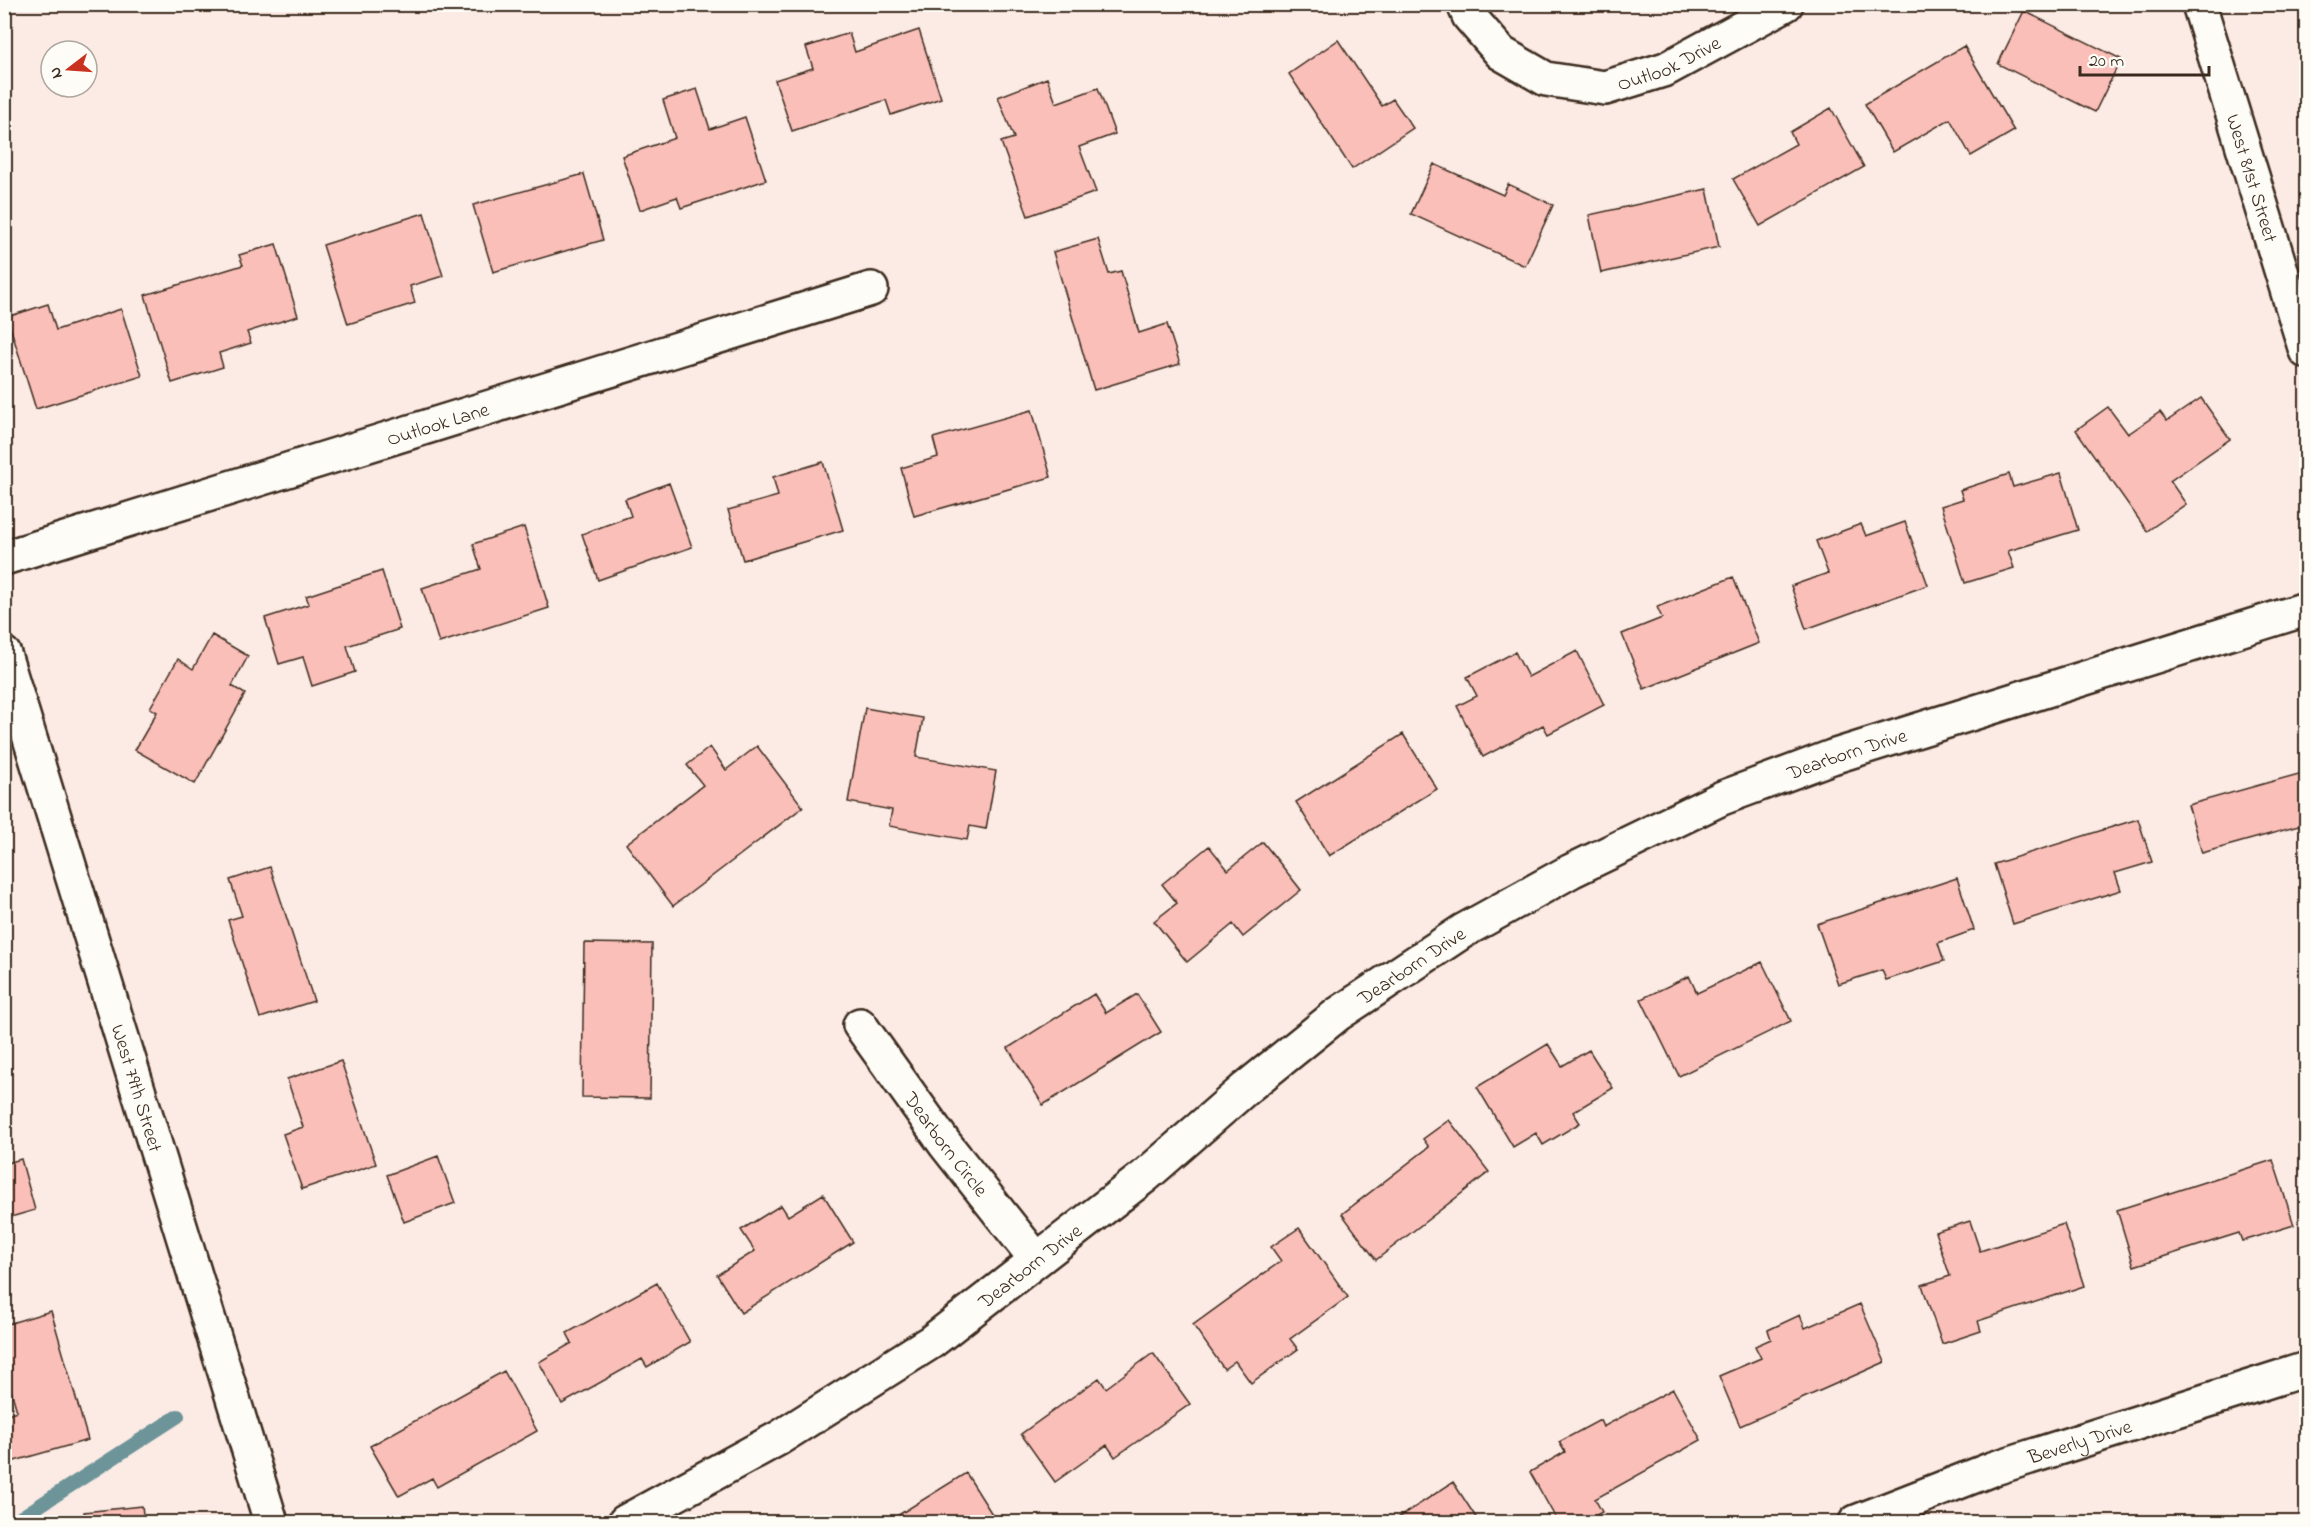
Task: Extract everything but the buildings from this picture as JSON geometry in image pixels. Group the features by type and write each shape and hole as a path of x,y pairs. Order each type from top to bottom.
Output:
{"street":[{"name":"Outlook Drive","path":"1464,4 1469,16 1500,53 1546,79 1605,88 1666,69 1786,4"},
{"name":"West 81st Street","path":"2199,4 2307,351"},
{"name":"Outlook Lane","path":"4,558 871,289"},
{"name":"Dearborn Drive","path":"625,1522 779,1438 931,1342 1145,1176 1246,1088 1338,1014 1464,931 1571,871 1722,798 1832,757 2307,609"},
{"name":"West 79th Street","path":"4,654 271,1522"},
{"name":"Dearborn Circle","path":"860,1025 945,1144 1036,1259"},
{"name":"Beverly Drive","path":"1856,1522 1992,1469 2307,1369"}],"waterway":[{"path":"14,1522 178,1416"}]}
